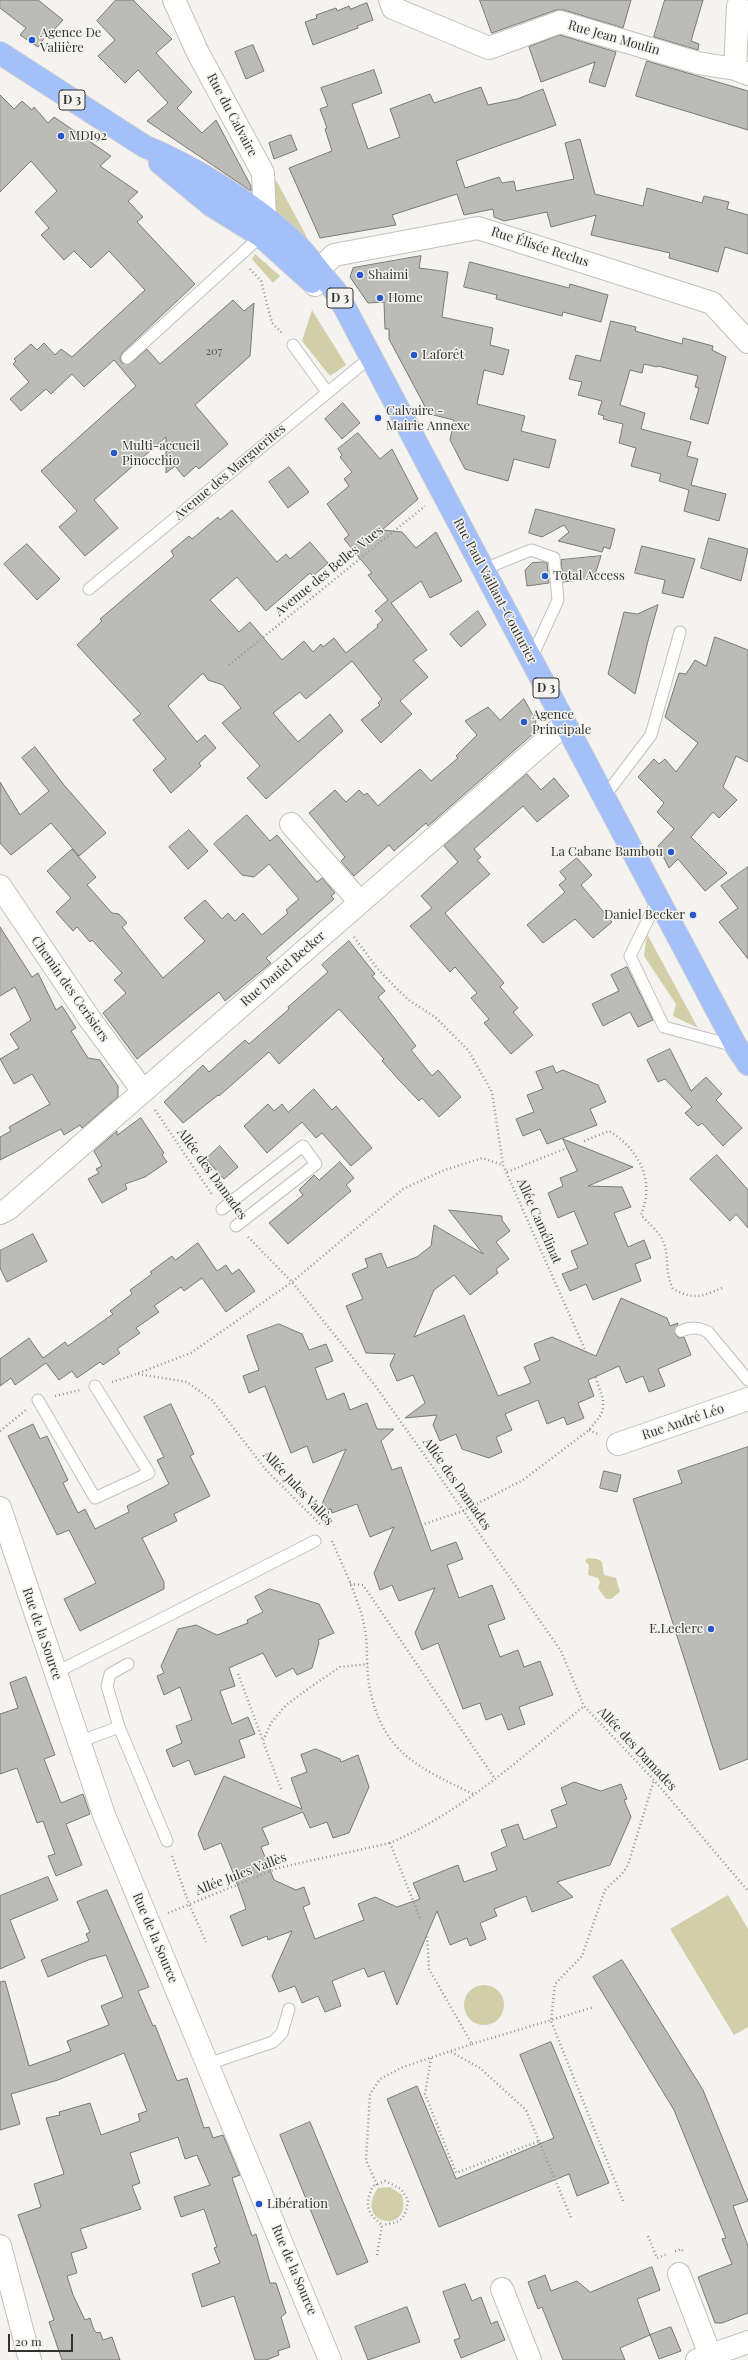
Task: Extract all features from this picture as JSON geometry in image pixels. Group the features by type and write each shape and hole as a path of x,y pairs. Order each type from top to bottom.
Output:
{"main road":[{"name":"Rue Paul Vaillant-Couturier","path":"0,53 144,146 163,154 263,226 294,242 316,278 337,292 356,330 372,356 482,570 742,1055"}],"street":[{"name":"Rue du Calvaire","path":"174,0 198,53 262,173 263,226"},
{"name":"Rue Jean Moulin","path":"390,0 393,8 489,48 560,22 698,63 741,71 738,6"},
{"name":"Rue Élisée Reclus","path":"316,278 334,255 478,228 712,303 748,342"},
{"name":"Rue Daniel Becker","path":"0,1213 8,1208 565,724"},
{"path":"291,824 360,902"},
{"name":"Chemin des Cerisiers","path":"0,886 89,1018 143,1091"},
{"name":"Rue André Léo","path":"618,1444 748,1399"},
{"name":"Rue de la Source","path":"0,1508 104,1815 330,2360"},
{"path":"0,2246 30,2360"},
{"path":"679,2274 706,2358 748,2342"},
{"path":"502,2289 530,2360"}],"lane":[{"path":"127,358 238,257 263,226"},
{"path":"293,345 327,392"},
{"name":"Avenue des Marguerites","path":"89,589 372,356"},
{"path":"482,570 531,550 554,558 558,600 531,660"},
{"path":"604,797 651,735 680,632"},
{"path":"658,899 630,956 664,1026 742,1055"},
{"path":"222,1209 303,1146 316,1164 236,1226"},
{"path":"681,1331 691,1327 701,1328 708,1332 748,1380"},
{"path":"38,1400 95,1498 149,1473 95,1386"},
{"path":"56,1673 315,1541"},
{"path":"128,1664 110,1674 107,1686 119,1726 167,1841"},
{"path":"79,1742 119,1726"},
{"path":"208,2064 274,2042 282,2033 289,2008"}],"path":[{"path":"238,257 260,281 272,323 293,345"},
{"name":"Avenue des Belles Vues","path":"229,665 442,492"},
{"name":"Allée Camélinat","path":"341,919 377,968 395,987 410,1001 435,1017 468,1050 492,1092 503,1165 586,1352"},
{"name":"Allée des Damades","path":"143,1091 222,1209"},
{"path":"584,1141 609,1131 617,1136 643,1167 646,1179 646,1195 641,1215 663,1241 667,1259 666,1269 673,1289 689,1297 701,1297 722,1288"},
{"path":"507,1172 567,1148"},
{"path":"0,1431 38,1400 138,1374 191,1353 292,1282 403,1188 442,1171 482,1158 503,1165"},
{"name":"Allée des Damades","path":"236,1226 292,1282 374,1384 561,1652 584,1706 654,1780 748,1891"},
{"name":"Allée Jules Vallès","path":"138,1374 187,1382 212,1400 266,1470 322,1526"},
{"path":"421,1525 463,1510 523,1480 589,1430 601,1415 603,1408 603,1399 596,1376"},
{"name":"Allée Jules Vallès","path":"331,1539 350,1584 365,1630 374,1703 394,1745 420,1768 475,1795"},
{"path":"350,1584 363,1585 495,1779"},
{"path":"263,1741 271,1723 286,1705 340,1667 368,1664"},
{"path":"238,1674 281,1789"},
{"name":"Allée Jules Vallès","path":"148,1921 278,1868 390,1843 433,1823 475,1795 584,1706"},
{"path":"623,2201 550,2021 555,1984 582,1956 605,1890 621,1875 628,1865 654,1780"},
{"path":"167,1841 189,1904 206,1942"},
{"path":"390,1843 420,1918"},
{"path":"427,1935 429,1969 472,2044"},
{"path":"377,2185 366,2160 370,2094 380,2078 403,2067 594,2006"},
{"path":"451,2051 480,2068 526,2110 572,2220"},
{"path":"431,2058 425,2094 456,2174 539,2141"},
{"path":"385,2181 401,2189 408,2200 406,2215 402,2219 398,2222 382,2225 370,2216 367,2207 370,2193 377,2185 385,2181"},
{"path":"378,2255 382,2225"},
{"path":"648,2236 657,2258 671,2253"}],"shaded area":[{"path":"276,180 309,241 276,217 271,182"},
{"path":"255,254 280,276 273,283 252,259"},
{"path":"312,310 346,365 330,376 302,341"},
{"path":"647,934 698,1028 673,1016 676,1004 644,956"},
{"path":"588,1558 600,1560 604,1575 616,1578 620,1592 611,1599 606,1599 598,1588 600,1582 598,1578 588,1575 589,1565 585,1561"},
{"path":"728,1895 748,1929 748,2027 734,2035 670,1929"},
{"path":"484,1985 492,1987 498,1991 502,1997 504,2005 502,2013 498,2019 492,2023 484,2025 476,2023 470,2019 466,2013 464,2005 466,1997 470,1991 476,1987"},
{"path":"390,2187 402,2195 403,2208 399,2216 392,2221 384,2221 377,2217 372,2210 372,2201 378,2188"}],"building":[{"path":"0,0 38,0 63,20 51,33 49,31 38,47 20,35 26,28 0,8"},
{"path":"116,0 133,0 172,39 156,53 192,92 177,108 202,133 216,120 251,186 251,191 147,121 168,103 138,70 125,83 98,56 115,40 97,21"},
{"path":"480,0 631,0 623,28 564,10 556,10 492,33"},
{"path":"665,0 703,0 691,41 699,44 698,50 654,37"},
{"path":"367,3 373,20 357,26 358,28 313,45 305,22 317,18 316,15 336,8 337,11 349,6 350,9"},
{"path":"560,35 616,52 605,87 589,82 595,62 541,82 529,47"},
{"path":"253,45 264,71 246,79 235,52"},
{"path":"647,61 748,91 748,130 636,96"},
{"path":"374,70 382,93 352,104 368,149 400,137 390,109 430,94 434,103 481,87 488,105 517,99 543,89 556,125 456,161 465,188 499,177 502,183 514,181 516,191 574,179 565,143 580,139 595,194 643,206 647,188 702,203 704,196 729,202 727,209 748,215 748,254 725,247 718,272 669,258 670,253 591,235 596,215 551,227 547,212 504,221 494,217 493,209 464,215 457,194 392,215 396,225 320,238 289,168 332,151 325,129 327,128 320,109 328,106 321,88"},
{"path":"0,95 14,109 22,101 32,110 34,107 48,123 54,117 111,156 100,166 138,192 128,201 143,217 137,222 195,284 122,353 120,359 122,363 131,363 147,349 160,364 233,300 244,311 254,303 250,356 195,405 228,444 199,469 196,466 184,477 175,466 166,473 166,437 94,500 118,528 85,556 59,527 77,511 41,471 136,386 114,360 84,387 72,374 51,394 46,389 21,411 10,399 29,382 13,364 16,361 14,359 31,344 37,350 44,343 55,355 61,349 72,357 145,290 109,251 91,268 74,251 64,260 41,235 49,228 35,212 57,191 31,161 0,192"},
{"path":"291,135 297,150 274,159 269,143"},
{"path":"421,256 419,268 448,272 442,317 493,328 490,345 509,350 503,375 484,370 477,404 525,416 521,431 556,440 549,468 514,459 508,481 465,469 450,440 454,420 429,414 389,339 389,329 385,329 384,302 368,303 350,277 353,268"},
{"path":"470,262 569,288 570,284 608,295 601,322 563,312 562,316 496,299 497,295 464,287"},
{"path":"611,321 636,327 635,331 682,344 683,338 713,346 712,350 726,357 708,424 690,419 699,388 695,387 698,376 658,366 644,364 642,373 630,370 620,405 645,413 641,429 691,442 687,456 698,459 691,485 726,494 719,521 684,511 689,490 659,481 661,474 631,466 636,448 619,443 623,424 603,419 604,416 598,414 602,401 578,395 582,382 569,379 576,355 600,361"},
{"path":"343,403 360,423 342,439 325,419"},
{"path":"358,433 380,459 392,449 418,499 382,530 402,532 416,548 436,532 462,581 430,598 421,581 391,603 427,650 413,660 428,677 400,701 412,714 381,743 361,720 380,705 378,703 382,699 352,661 306,699 300,692 273,713 298,742 330,714 343,731 266,799 247,778 260,766 222,723 241,708 223,685 208,680 203,673 168,706 197,742 205,735 216,748 199,763 201,766 171,793 153,770 166,759 133,720 141,714 77,645 102,621 100,619 174,556 171,551 189,536 192,539 218,517 220,520 232,510 277,562 286,554 290,559 310,542 328,563 313,576 310,573 266,611 237,577 210,600 239,632 250,622 282,660 304,641 313,652 321,644 323,647 334,638 346,653 378,627 377,625 383,620 375,611 388,600 368,575 372,573 344,539 349,535 327,504 349,486 344,479 352,472 340,457 342,455 338,449"},
{"path":"289,467 309,492 288,508 269,482"},
{"path":"536,509 615,529 610,549 604,547 602,552 558,541 569,532 564,525 542,537 529,533"},
{"path":"709,538 748,549 741,581 701,568"},
{"path":"27,544 60,579 37,600 4,564"},
{"path":"642,546 695,559 683,598 662,593 665,580 635,573"},
{"path":"601,556 594,578 563,582 561,560"},
{"path":"532,563 547,563 549,583 527,586 525,570"},
{"path":"658,605 635,694 608,674 624,612 637,614"},
{"path":"478,611 486,625 461,647 450,634"},
{"path":"715,637 748,650 748,762 736,756 723,787 737,800 719,818 713,812 691,837 727,873 705,891 678,859 669,868 658,846 674,829 657,812 664,803 638,777 654,759 659,764 665,759 676,772 698,743 665,717 679,673 686,674 695,660 706,666"},
{"path":"524,699 536,721 533,734 428,826 426,823 394,851 389,845 354,876 341,861 345,857 309,813 335,790 346,802 359,790 364,795 367,793 378,806 420,769 431,781 458,758 456,756 477,735 465,721 488,707 500,720"},
{"path":"35,747 64,785 106,833 79,856 51,823 11,855 0,843 0,782 20,815 49,791 22,758"},
{"path":"527,774 541,790 554,778 569,796 537,822 523,806 474,849 481,857 477,860 490,874 445,913 504,983 500,987 518,1008 513,1012 533,1035 511,1054 484,1023 489,1019 471,998 477,993 455,967 450,972 410,926 432,908 421,896 458,862 444,846"},
{"path":"247,815 270,841 277,835 317,882 322,878 335,893 331,896 334,899 266,958 271,963 225,1001 219,992 137,1059 103,1013 126,993 114,980 122,973 92,940 90,942 77,927 73,931 56,912 71,898 47,871 72,849 96,877 87,885 112,913 119,914 127,923 122,927 163,978 205,941 184,918 205,900 222,919 228,913 235,921 243,913 262,935 288,913 286,910 299,899 269,864 254,877 242,875 214,844"},
{"path":"189,830 208,851 188,869 169,847"},
{"path":"577,858 592,875 581,885 612,922 593,938 575,919 543,943 527,925 565,892 559,885 566,879 560,872"},
{"path":"748,867 748,959 719,922 738,908 721,886"},
{"path":"0,927 32,977 38,973 56,1010 62,1006 76,1028 71,1031 88,1058 100,1060 118,1086 118,1097 82,1128 80,1125 64,1135 61,1129 0,1160 0,1137 11,1131 9,1127 50,1104 32,1074 14,1084 0,1059 19,1048 10,1034 31,1020 15,987 0,996"},
{"path":"349,941 375,974 372,976 385,991 378,997 416,1046 411,1050 432,1076 438,1070 461,1097 439,1117 422,1098 419,1101 400,1081 382,1061 384,1059 339,1009 279,1064 269,1052 219,1096 218,1095 183,1123 164,1102 203,1065 209,1072 245,1040 249,1044 328,972 322,965"},
{"path":"627,967 653,1020 638,1027 630,1012 603,1026 592,1004 619,991 611,975"},
{"path":"670,1049 691,1091 706,1077 722,1094 716,1100 742,1128 723,1146 702,1123 698,1126 685,1113 692,1107 665,1079 658,1082 647,1060"},
{"path":"553,1066 556,1073 563,1070 598,1085 606,1102 590,1109 597,1125 547,1144 540,1129 523,1136 516,1119 534,1112 527,1095 543,1089 536,1072"},
{"path":"314,1089 332,1110 336,1106 372,1148 351,1166 322,1133 316,1138 302,1122 267,1153 244,1126 268,1104 274,1111 282,1104 288,1112"},
{"path":"141,1118 164,1153 162,1155 167,1162 145,1177 125,1184 127,1189 102,1203 88,1179 99,1173 96,1169 102,1166 94,1151 117,1131 117,1135"},
{"path":"563,1139 633,1167 588,1186 622,1187 631,1207 614,1213 628,1247 644,1240 651,1258 635,1264 641,1281 593,1300 586,1284 570,1291 562,1274 578,1268 571,1251 588,1244 574,1211 558,1218 548,1193 563,1186 560,1178 577,1171"},
{"path":"220,1146 238,1167 224,1179 206,1159"},
{"path":"717,1155 748,1190 748,1228 736,1214 730,1221 690,1179"},
{"path":"340,1162 354,1178 346,1185 351,1191 288,1244 269,1223 303,1195 299,1190 314,1175 319,1180"},
{"path":"449,1210 502,1216 502,1220 510,1231 496,1242 509,1259 496,1269 498,1273 470,1295 454,1275 434,1290 414,1337 464,1315 498,1396 531,1383 524,1367 540,1360 534,1344 552,1337 596,1356 621,1298 667,1318 670,1326 678,1323 675,1334 679,1338 684,1337 691,1355 658,1369 665,1386 649,1392 643,1376 626,1383 619,1366 588,1380 594,1396 578,1403 584,1418 567,1425 564,1417 547,1424 538,1400 505,1414 512,1430 496,1437 502,1452 489,1458 462,1449 456,1434 440,1441 433,1425 437,1415 405,1418 425,1403 413,1375 397,1381 390,1365 395,1354 366,1353 346,1306 363,1299 352,1274 368,1267 365,1259 381,1253 387,1268 417,1257 431,1246 434,1225 483,1254"},
{"path":"33,1234 47,1261 7,1282 0,1268 0,1251"},
{"path":"198,1243 217,1271 226,1265 232,1274 239,1269 255,1291 226,1312 202,1278 184,1291 181,1287 154,1306 159,1312 136,1328 140,1333 117,1349 120,1353 103,1365 100,1362 77,1378 72,1371 59,1380 46,1363 15,1385 11,1378 0,1386 0,1359 29,1338 43,1358 65,1342 68,1346 113,1314 110,1311 132,1294 130,1290 152,1274 150,1272 172,1256 175,1260"},
{"path":"279,1324 302,1334 309,1350 326,1344 333,1361 315,1368 327,1400 344,1393 350,1410 367,1403 377,1429 394,1429 381,1441 392,1470 401,1467 431,1551 456,1542 463,1559 447,1565 459,1598 492,1585 505,1619 488,1625 500,1657 518,1650 524,1667 540,1661 553,1695 519,1707 525,1724 508,1730 502,1714 486,1720 480,1703 463,1709 438,1643 422,1650 415,1633 435,1588 399,1601 392,1585 380,1590 374,1573 394,1527 370,1537 357,1504 332,1513 331,1509 318,1513 346,1449 313,1463 307,1446 291,1453 265,1386 249,1393 243,1376 259,1370 247,1336"},
{"path":"171,1404 194,1454 190,1456 210,1496 174,1514 177,1521 142,1538 164,1582 164,1589 80,1631 64,1599 96,1583 69,1530 57,1535 8,1436 33,1424 40,1439 47,1436 68,1480 63,1483 78,1513 85,1509 95,1529 129,1512 127,1506 169,1484 157,1460 164,1457 144,1417"},
{"name":"E.Leclerc","path":"748,1447 748,1759 720,1770 633,1499 682,1483 678,1471"},
{"path":"604,1471 621,1475 617,1492 600,1488"},
{"path":"270,1589 319,1604 334,1633 318,1640 319,1643 312,1668 297,1675 293,1668 276,1677 263,1653 229,1668 235,1686 220,1691 232,1724 248,1717 255,1734 239,1740 245,1757 195,1775 189,1760 173,1767 166,1750 182,1743 176,1726 192,1720 180,1687 164,1695 157,1676 164,1673 161,1666 178,1629 196,1625 217,1635 248,1623 247,1620 263,1612 255,1597"},
{"path":"26,1677 55,1755 44,1759 61,1803 83,1794 90,1814 66,1824 82,1865 56,1876 48,1856 55,1854 43,1821 37,1823 17,1768 0,1774 0,1714 18,1708 10,1683"},
{"path":"316,1749 340,1759 341,1762 358,1755 369,1787 349,1833 333,1838 327,1822 310,1828 303,1812 262,1828 269,1844 261,1847 274,1880 296,1890 304,1887 310,1904 303,1907 315,1939 364,1920 358,1904 375,1897 397,1907 420,1899 413,1883 458,1865 464,1882 497,1870 491,1853 507,1846 501,1830 518,1824 524,1840 557,1827 551,1810 567,1804 561,1788 574,1782 601,1791 621,1784 627,1799 624,1800 631,1817 610,1865 557,1882 573,1897 532,1912 526,1896 494,1909 497,1916 480,1923 486,1939 470,1946 467,1938 450,1945 437,1911 397,2005 384,1971 368,1977 364,1968 332,1981 341,2006 325,2012 318,1996 302,2003 295,1986 279,1992 272,1976 292,1931 268,1940 267,1936 242,1946 230,1916 246,1909 234,1875 221,1843 204,1850 198,1834 224,1776 302,1809 291,1778 307,1772 301,1755"},
{"path":"48,1877 58,1900 10,1920 25,1958 0,1969 0,1896"},
{"path":"107,1890 149,1987 138,1991 153,2026 155,2025 177,2081 187,2078 204,2128 209,2127 213,2138 223,2135 240,2175 232,2178 252,2236 256,2234 270,2283 276,2283 286,2313 281,2317 290,2347 278,2351 279,2355 266,2360 255,2360 234,2296 202,2307 192,2274 220,2263 214,2248 217,2247 204,2209 181,2217 174,2197 210,2185 197,2155 185,2159 178,2137 130,2153 140,2183 132,2186 141,2209 80,2229 87,2248 71,2253 77,2273 67,2276 73,2295 85,2320 90,2318 94,2330 97,2333 100,2332 103,2340 112,2337 120,2360 62,2360 49,2322 54,2320 18,2215 41,2207 34,2184 64,2174 46,2118 60,2115 59,2112 90,2103 101,2135 140,2121 138,2114 147,2111 124,2053 58,2080 11,2094 20,2124 0,2130 0,1982 5,1981 29,2066 71,2051 67,2041 109,2025 101,2006 123,1997 106,1955 88,1960 48,1977 41,1960 89,1941 86,1934 90,1932 77,1902"},
{"path":"622,1960 703,2090 748,2201 733,2206 748,2246 748,2313 722,2323 715,2323 698,2277 732,2264 722,2239 726,2238 674,2110 593,1977"},
{"path":"551,2042 609,2183 577,2196 569,2174 439,2227 387,2099 417,2086 456,2179 554,2138 520,2055"},
{"path":"310,2122 368,2262 337,2275 280,2135"},
{"path":"652,2267 660,2290 637,2299 650,2335 620,2348 625,2360 563,2360 542,2307 538,2309 528,2282 545,2275 551,2291 577,2281 590,2292"},
{"path":"465,2284 472,2301 481,2297 491,2324 497,2321 505,2340 461,2358 454,2340 460,2338 443,2292"},
{"path":"407,2307 420,2342 368,2360 355,2327"},
{"path":"671,2327 681,2351 659,2359 650,2335"}],"place":[{"name":"Agence De Valiière","path":"32,40"},
{"name":"MDI92","path":"61,136"},
{"name":"Shaimi","path":"360,275"},
{"name":"Home","path":"380,298"},
{"name":"Laforêt","path":"414,355"},
{"name":"Calvaire - Mairie Annexe","path":"378,418"},
{"name":"Multi-accueil Pinocchio","path":"114,453"},
{"name":"Total Access","path":"545,576"},
{"name":"Agence Principale","path":"524,722"},
{"name":"La Cabane Bambou","path":"671,852"},
{"name":"Daniel Becker","path":"693,915"},
{"name":"E.Leclerc","path":"711,1629"},
{"name":"Libération","path":"259,2204"}]}
